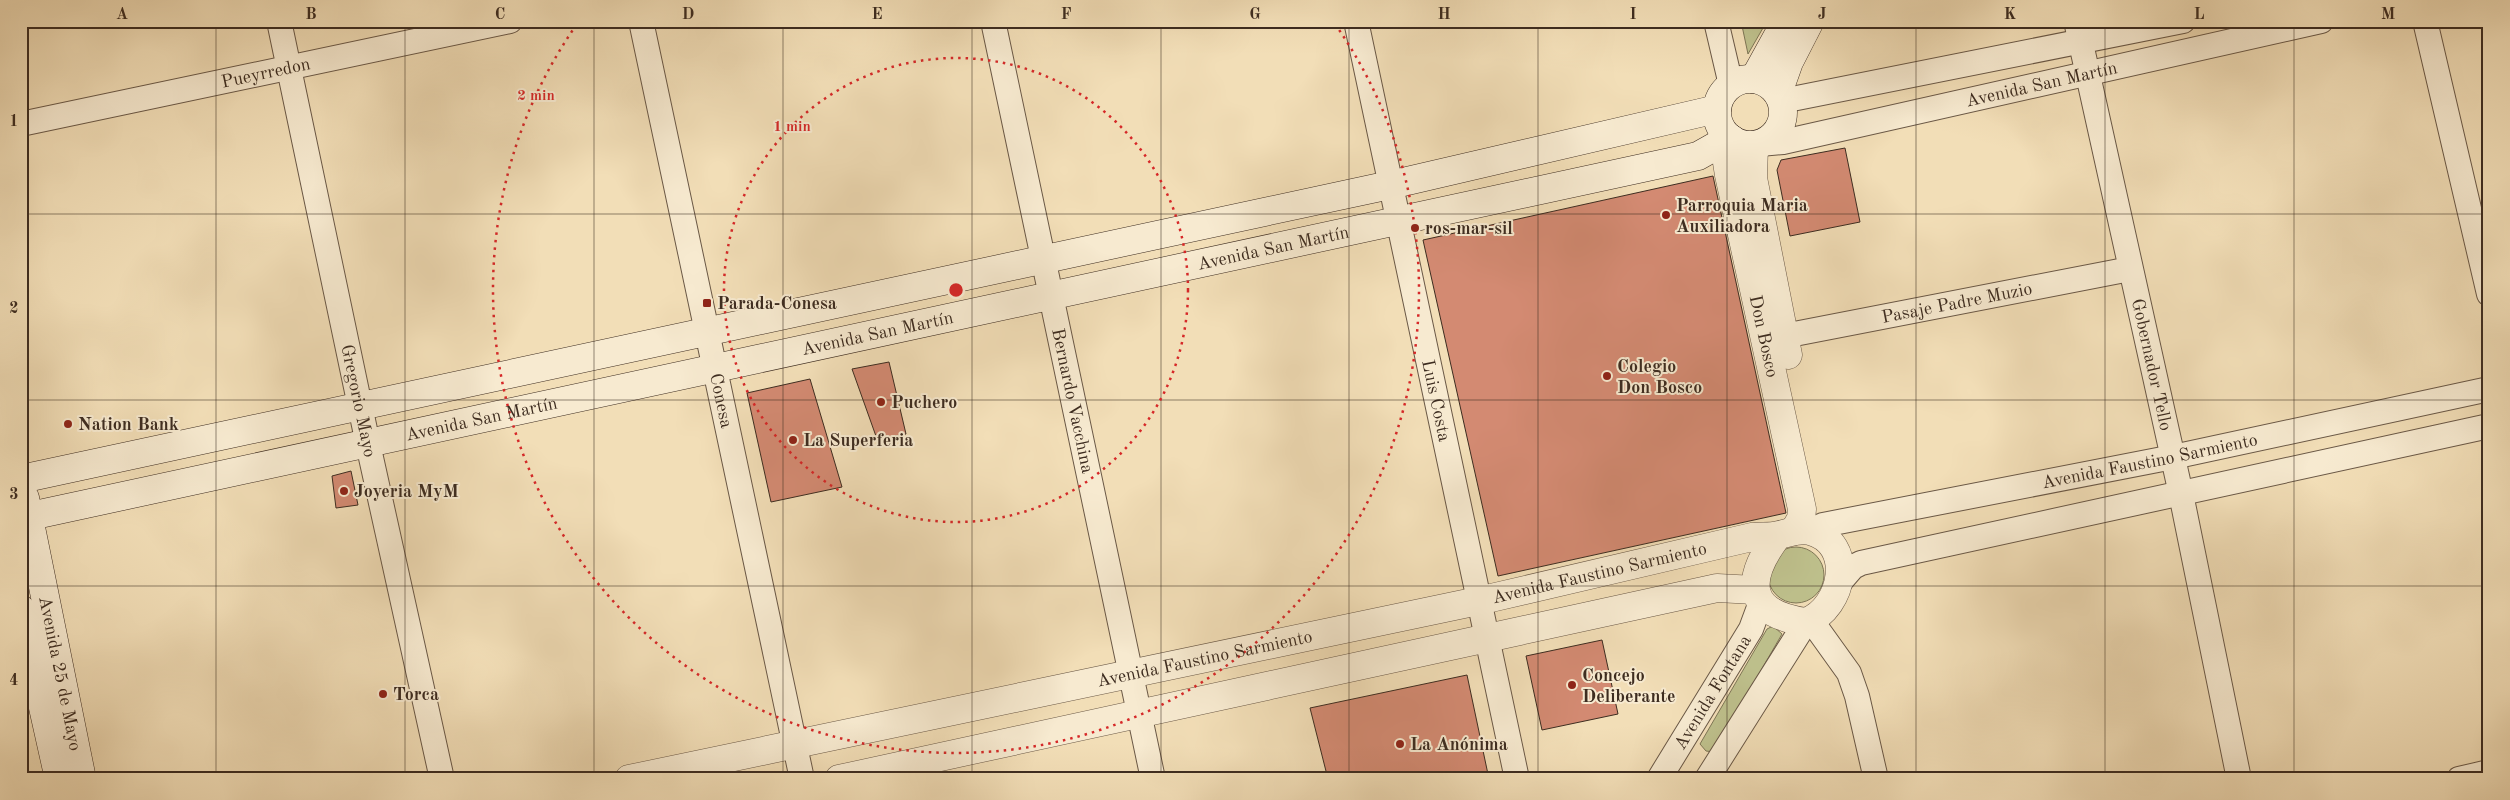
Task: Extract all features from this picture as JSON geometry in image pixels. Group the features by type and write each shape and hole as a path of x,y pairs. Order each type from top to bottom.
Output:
{"main road":[{"path":"1744,142 1721,128 1717,109 1724,92 1742,82 1786,21"},
{"path":"1742,82 1763,81 1780,97 1790,62 1810,21"},
{"name":"Avenida San Martín","path":"25,518 1698,156 1774,135 1780,129 1784,110 1780,97"},
{"path":"21,480 1390,184 1717,109"},
{"name":"Don Bosco","path":"1744,142 1820,504 1806,532"},
{"name":"Don Bosco","path":"1744,142 1727,162 1729,175 1802,509 1801,519 1806,532"},
{"name":"Avenida 25 de Mayo","path":"21,480 25,518 82,779"},
{"path":"839,779 1717,588 1758,596 1781,618 1808,621 1828,602 1840,582 1841,561 1835,548 1806,532 1759,566 1758,596"},
{"name":"Avenida Faustino Sarmiento","path":"629,779 1478,601 1752,537 1806,532"},
{"name":"Avenida 25 de Mayo","path":"21,609 58,779"}],"street":[{"name":"Gregorio Mayo","path":"279,21 368,444 442,779"},
{"name":"Pueyrredon","path":"21,124 510,21"},
{"name":"Conesa","path":"641,21 802,779"},
{"name":"Bernardo Vacchina","path":"993,21 1153,779"},
{"name":"Luis Costa","path":"1356,21 1485,637 1517,779"},
{"path":"1716,21 1742,82"},
{"name":"Avenida San Martín","path":"1780,97 2079,31 2183,21"},
{"name":"Avenida San Martín","path":"1744,142 1783,142 2321,21"},
{"path":"2425,21 2489,294"},
{"name":"Gobernador Tello","path":"2079,31 2181,494 2238,779"},
{"name":"Pasaje Padre Muzio","path":"1784,336 2130,269"},
{"name":"Avenida Faustino Sarmiento","path":"1806,532 2173,457 2489,389"},
{"path":"1840,582 1852,567 1861,563 2489,426"},
{"name":"Avenida Fontana","path":"1659,779 1751,629 1758,596"},
{"path":"1707,779 1808,621 1849,673 1857,696 1876,779"},
{"path":"2459,779 2489,772"}],"green space":[{"path":"1741,21 1767,21 1748,54"},
{"path":"1790,547 1802,547 1812,551 1820,559 1824,575 1820,591 1812,599 1802,603 1790,603 1780,599 1772,591 1768,581 1768,569 1772,559 1780,551"},
{"path":"1773,626 1782,634 1714,752 1706,751 1700,744 1767,629"}],"building":[{"path":"1845,148 1860,222 1790,236 1777,170 1781,160"},
{"name":"Colegio Don Bosco","path":"1713,176 1786,513 1498,576 1423,240"},
{"name":"Puchero","path":"889,362 906,434 877,439 852,369"},
{"name":"La Superferia","path":"810,379 842,487 771,502 747,393"},
{"name":"Joyeria MyM","path":"351,471 358,505 336,508 332,476"},
{"name":"Concejo Deliberante","path":"1602,640 1618,714 1542,730 1526,656"},
{"name":"La Anónima","path":"1467,675 1489,779 1328,779 1310,708"}],"place":[{"name":"Parroquia Maria Auxiliadora","path":"1666,215"},
{"name":"ros-mar-sil","path":"1415,228"},
{"name":"Parada-Conesa","path":"707,303"},
{"name":"Colegio Don Bosco","path":"1607,376"},
{"name":"Puchero","path":"881,402"},
{"name":"Nation Bank","path":"68,424"},
{"name":"La Superferia","path":"793,440"},
{"name":"Joyeria MyM","path":"344,491"},
{"name":"Concejo Deliberante","path":"1572,685"},
{"name":"Torca","path":"383,694"},
{"name":"La Anónima","path":"1400,744"}]}
